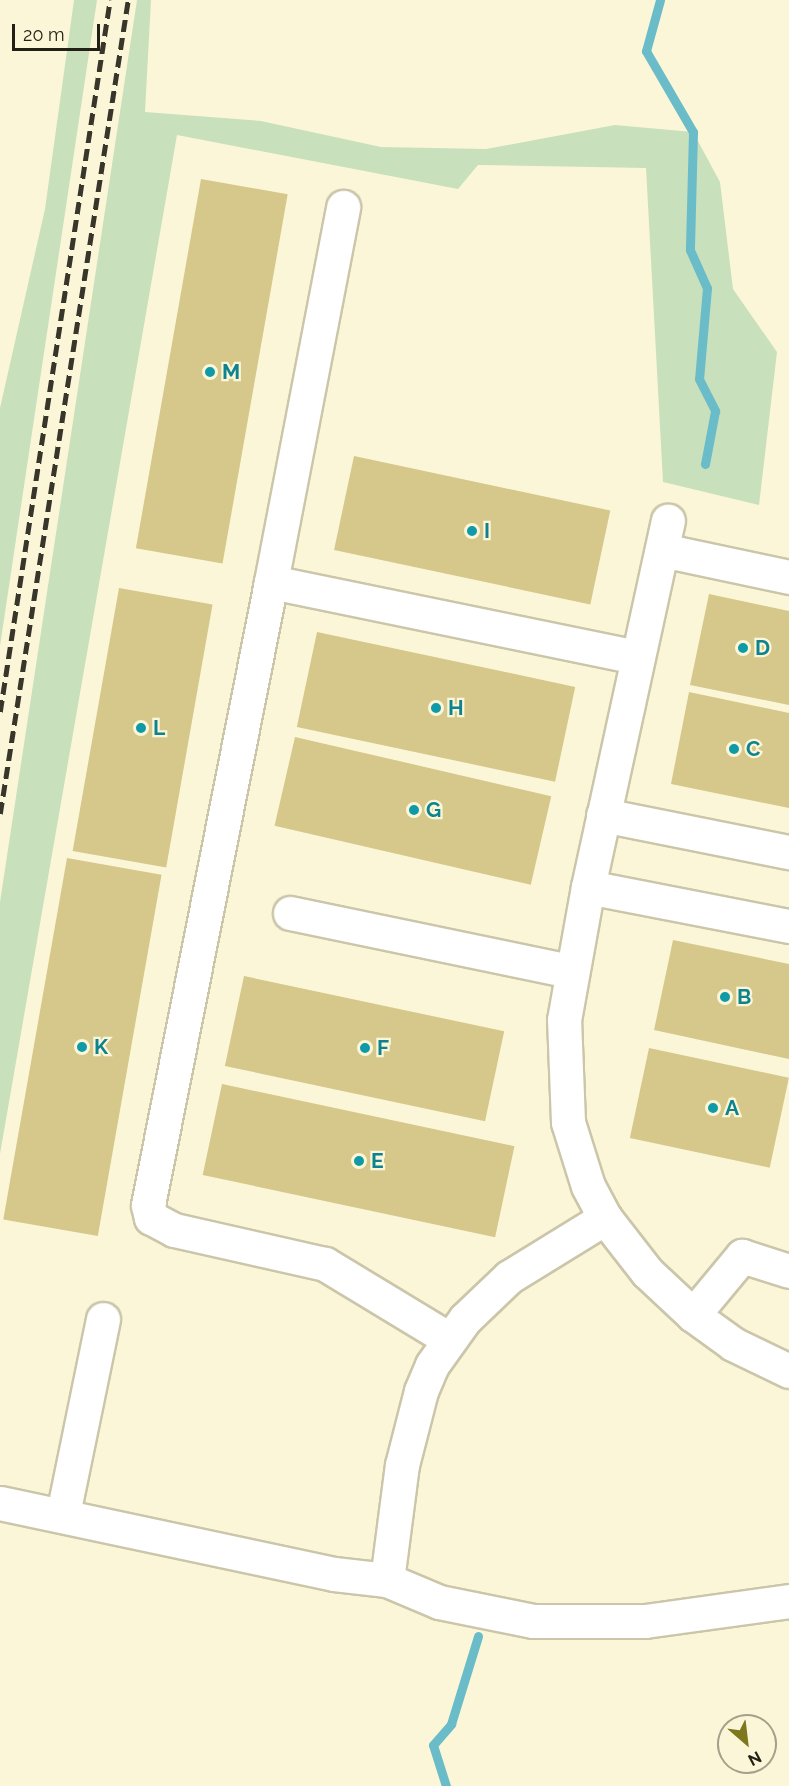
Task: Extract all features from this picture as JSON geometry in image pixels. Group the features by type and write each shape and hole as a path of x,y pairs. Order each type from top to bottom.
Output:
{"street":[{"path":"343,207 148,1205 151,1218 174,1230 325,1264 449,1339"},
{"path":"789,577 665,536 637,657 571,971 563,1059 568,1122 588,1186 605,1218 647,1272 693,1315 733,1344 789,1371"},
{"path":"271,582 637,657"},
{"path":"603,815 789,852"},
{"path":"588,887 789,926"},
{"path":"290,913 571,971"},
{"path":"387,1580 410,1427 432,1365 449,1339 509,1277 605,1218"},
{"path":"693,1315 742,1256 789,1271"},
{"path":"63,1514 103,1319"},
{"path":"0,1503 63,1514 334,1574 387,1580 439,1602 533,1622 645,1621 789,1601"}],"green space":[{"path":"74,0 97,0 0,646 0,408 45,209"},
{"path":"137,0 151,0 145,112 261,121 381,147 486,149 615,125 693,132 720,182 733,289 777,352 759,505 663,482 646,168 478,165 458,189 177,135 0,1154 0,902"}],"building":[{"name":"M","path":"201,179 288,194 223,564 136,548"},
{"name":"I","path":"354,456 610,510 590,604 334,550"},
{"name":"L","path":"119,588 213,604 166,867 73,851"},
{"name":"D","path":"709,594 789,611 789,705 690,685"},
{"name":"H","path":"317,632 575,687 555,782 297,727"},
{"name":"C","path":"689,692 789,713 789,808 671,784"},
{"name":"G","path":"295,737 551,796 531,885 275,826"},
{"name":"K","path":"67,858 162,875 98,1236 3,1219"},
{"name":"B","path":"673,940 789,964 789,1059 654,1030"},
{"name":"F","path":"244,976 504,1031 485,1121 225,1066"},
{"name":"A","path":"649,1048 789,1078 770,1168 630,1138"},
{"name":"E","path":"222,1084 514,1146 495,1237 203,1175"}],"waterway":[{"path":"660,0 646,51 693,132 690,250 707,288 699,379 715,411 705,464"},
{"path":"446,1786 433,1745 451,1724 478,1636"}],"railway":[{"path":"0,712 110,0"},
{"path":"0,814 128,0"}],"place":[{"name":"M","path":"210,372"},
{"name":"I","path":"472,531"},
{"name":"D","path":"743,648"},
{"name":"H","path":"436,708"},
{"name":"L","path":"141,728"},
{"name":"C","path":"734,749"},
{"name":"G","path":"414,810"},
{"name":"B","path":"725,997"},
{"name":"K","path":"82,1047"},
{"name":"F","path":"365,1048"},
{"name":"A","path":"713,1108"},
{"name":"E","path":"359,1161"}]}
